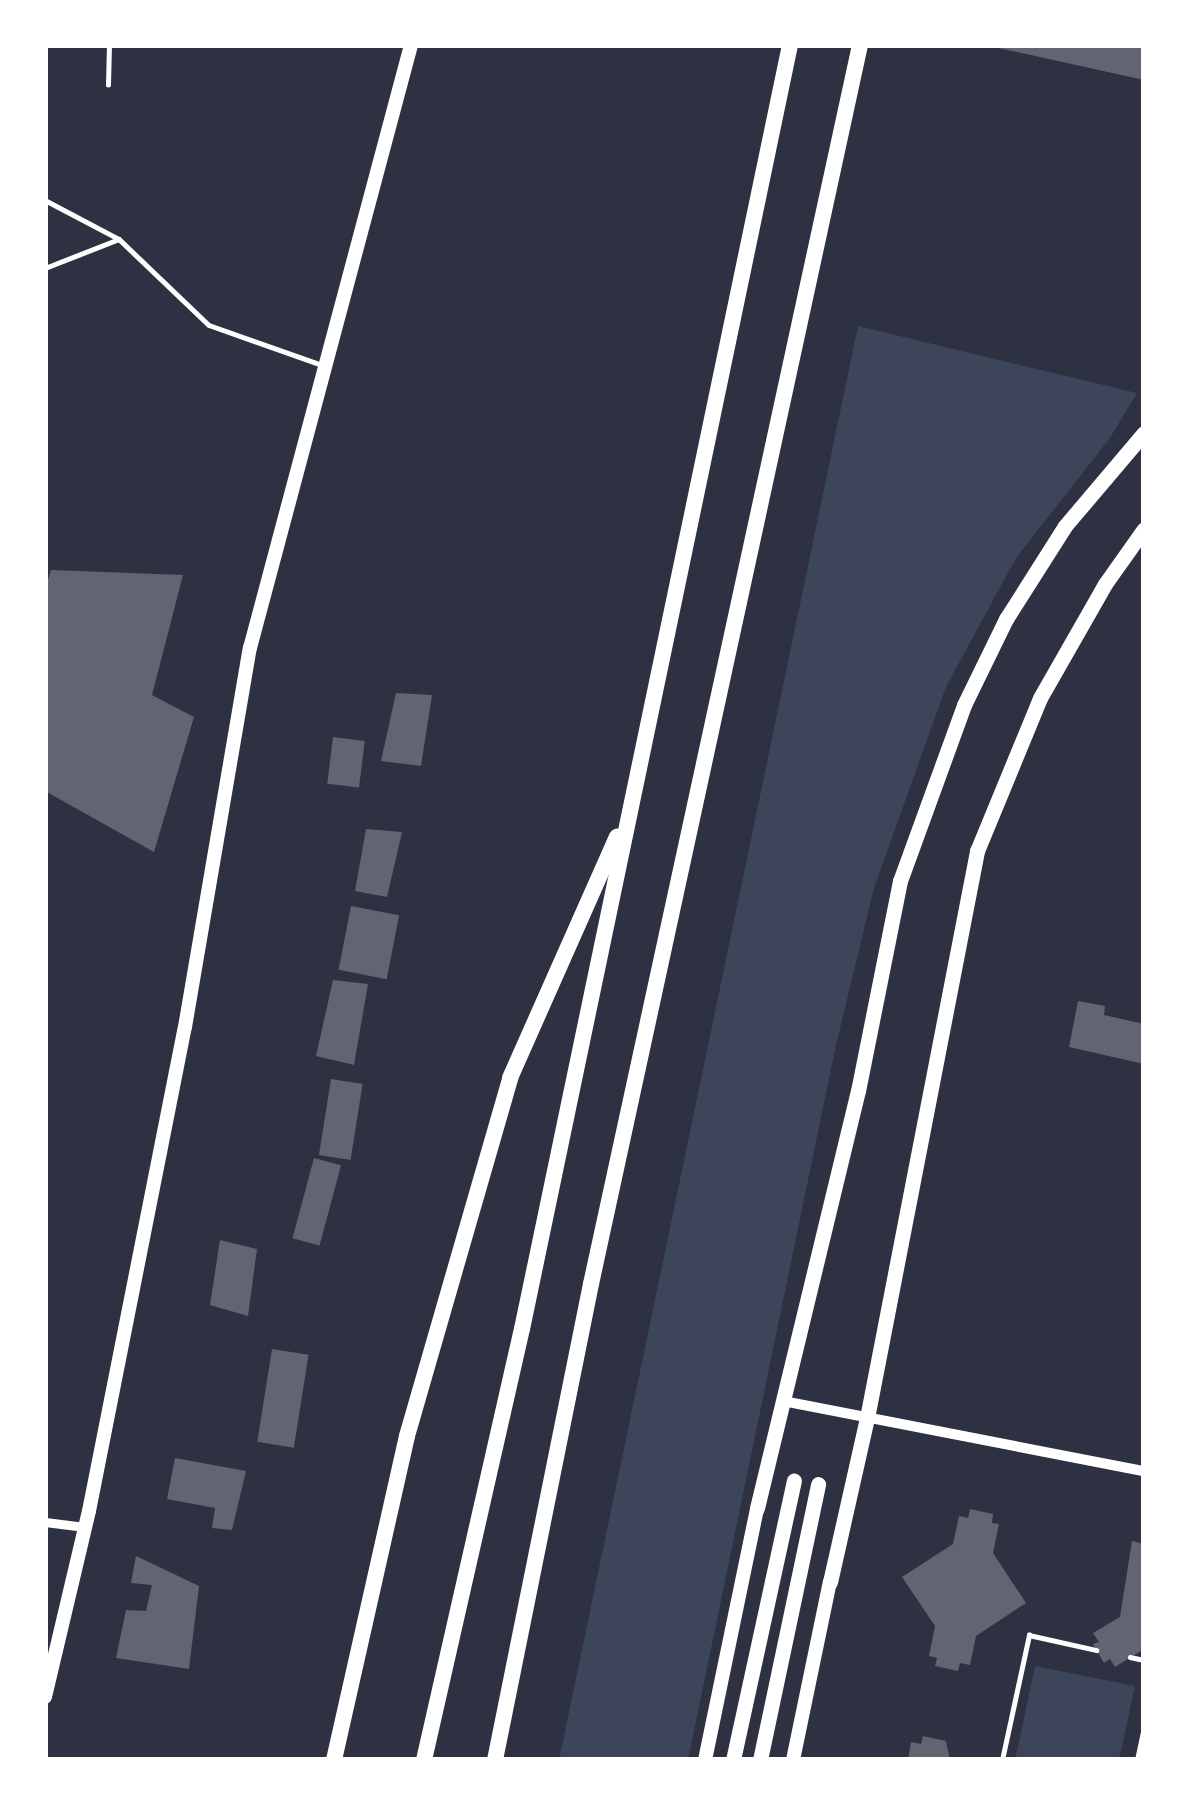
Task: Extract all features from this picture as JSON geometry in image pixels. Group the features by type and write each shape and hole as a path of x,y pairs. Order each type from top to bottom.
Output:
{"highway":[{"path":"424,1760 522,1329 790,45"},
{"path":"495,1760 596,1261 860,45"},
{"path":"758,1508 858,1091 900,881 964,704 1006,619 1065,526 1144,434"},
{"path":"830,1582 867,1418 977,850 1040,698 1105,584 1144,529"},
{"path":"334,1760 407,1436 510,1078 632,803"},
{"path":"734,1760 794,1481"},
{"path":"760,1760 818,1484"}],"main road":[{"path":"45,1697 50,1657 85,1527 189,1004 245,670 411,45"},
{"path":"705,1760 758,1508"},
{"path":"794,1760 830,1582"}],"street":[{"path":"783,1401 1144,1471"},
{"path":"45,1522 85,1527"}],"lane":[{"path":"108,85 109,45"},
{"path":"45,200 118,239 209,325 327,367"},
{"path":"45,268 118,239"},
{"path":"1002,1760 1028,1636 1096,1650"},
{"path":"1130,1657 1144,1660"},
{"path":"1137,1760 1144,1727"}],"shaded area":[{"path":"858,326 1137,393 1110,438 1016,558 946,687 874,888 836,1045 688,1760 559,1760"},
{"path":"1035,1666 1135,1686 1119,1760 1015,1760"}],"building":[{"path":"994,45 1144,45 1144,80 994,47"},
{"path":"51,570 183,575 152,695 194,717 154,852 45,791 45,589"},
{"path":"396,693 432,695 421,766 381,761"},
{"path":"333,737 365,741 359,788 327,784"},
{"path":"366,829 402,832 387,897 355,891"},
{"path":"351,906 399,915 387,979 339,970"},
{"path":"333,980 368,984 354,1065 316,1056"},
{"path":"1078,1001 1105,1006 1104,1015 1144,1024 1144,1064 1069,1047"},
{"path":"331,1079 363,1084 351,1160 319,1155"},
{"path":"314,1158 341,1165 320,1245 293,1238"},
{"path":"220,1240 257,1249 248,1316 210,1305"},
{"path":"272,1349 309,1355 294,1448 257,1442"},
{"path":"175,1458 246,1471 232,1530 212,1528 215,1508 167,1499"},
{"path":"970,1509 993,1514 992,1523 999,1524 993,1553 1026,1603 976,1636 970,1665 960,1663 958,1671 935,1666 937,1658 929,1656 935,1626 902,1577 953,1544 959,1516 968,1518"},
{"path":"1132,1541 1144,1544 1144,1649 1115,1667 1110,1659 1104,1663 1093,1644 1099,1642 1093,1633 1120,1617"},
{"path":"136,1556 199,1586 189,1669 116,1658 126,1610 146,1611 152,1585 131,1583"},
{"path":"923,1736 946,1741 950,1760 908,1760 911,1742 921,1744"}]}
